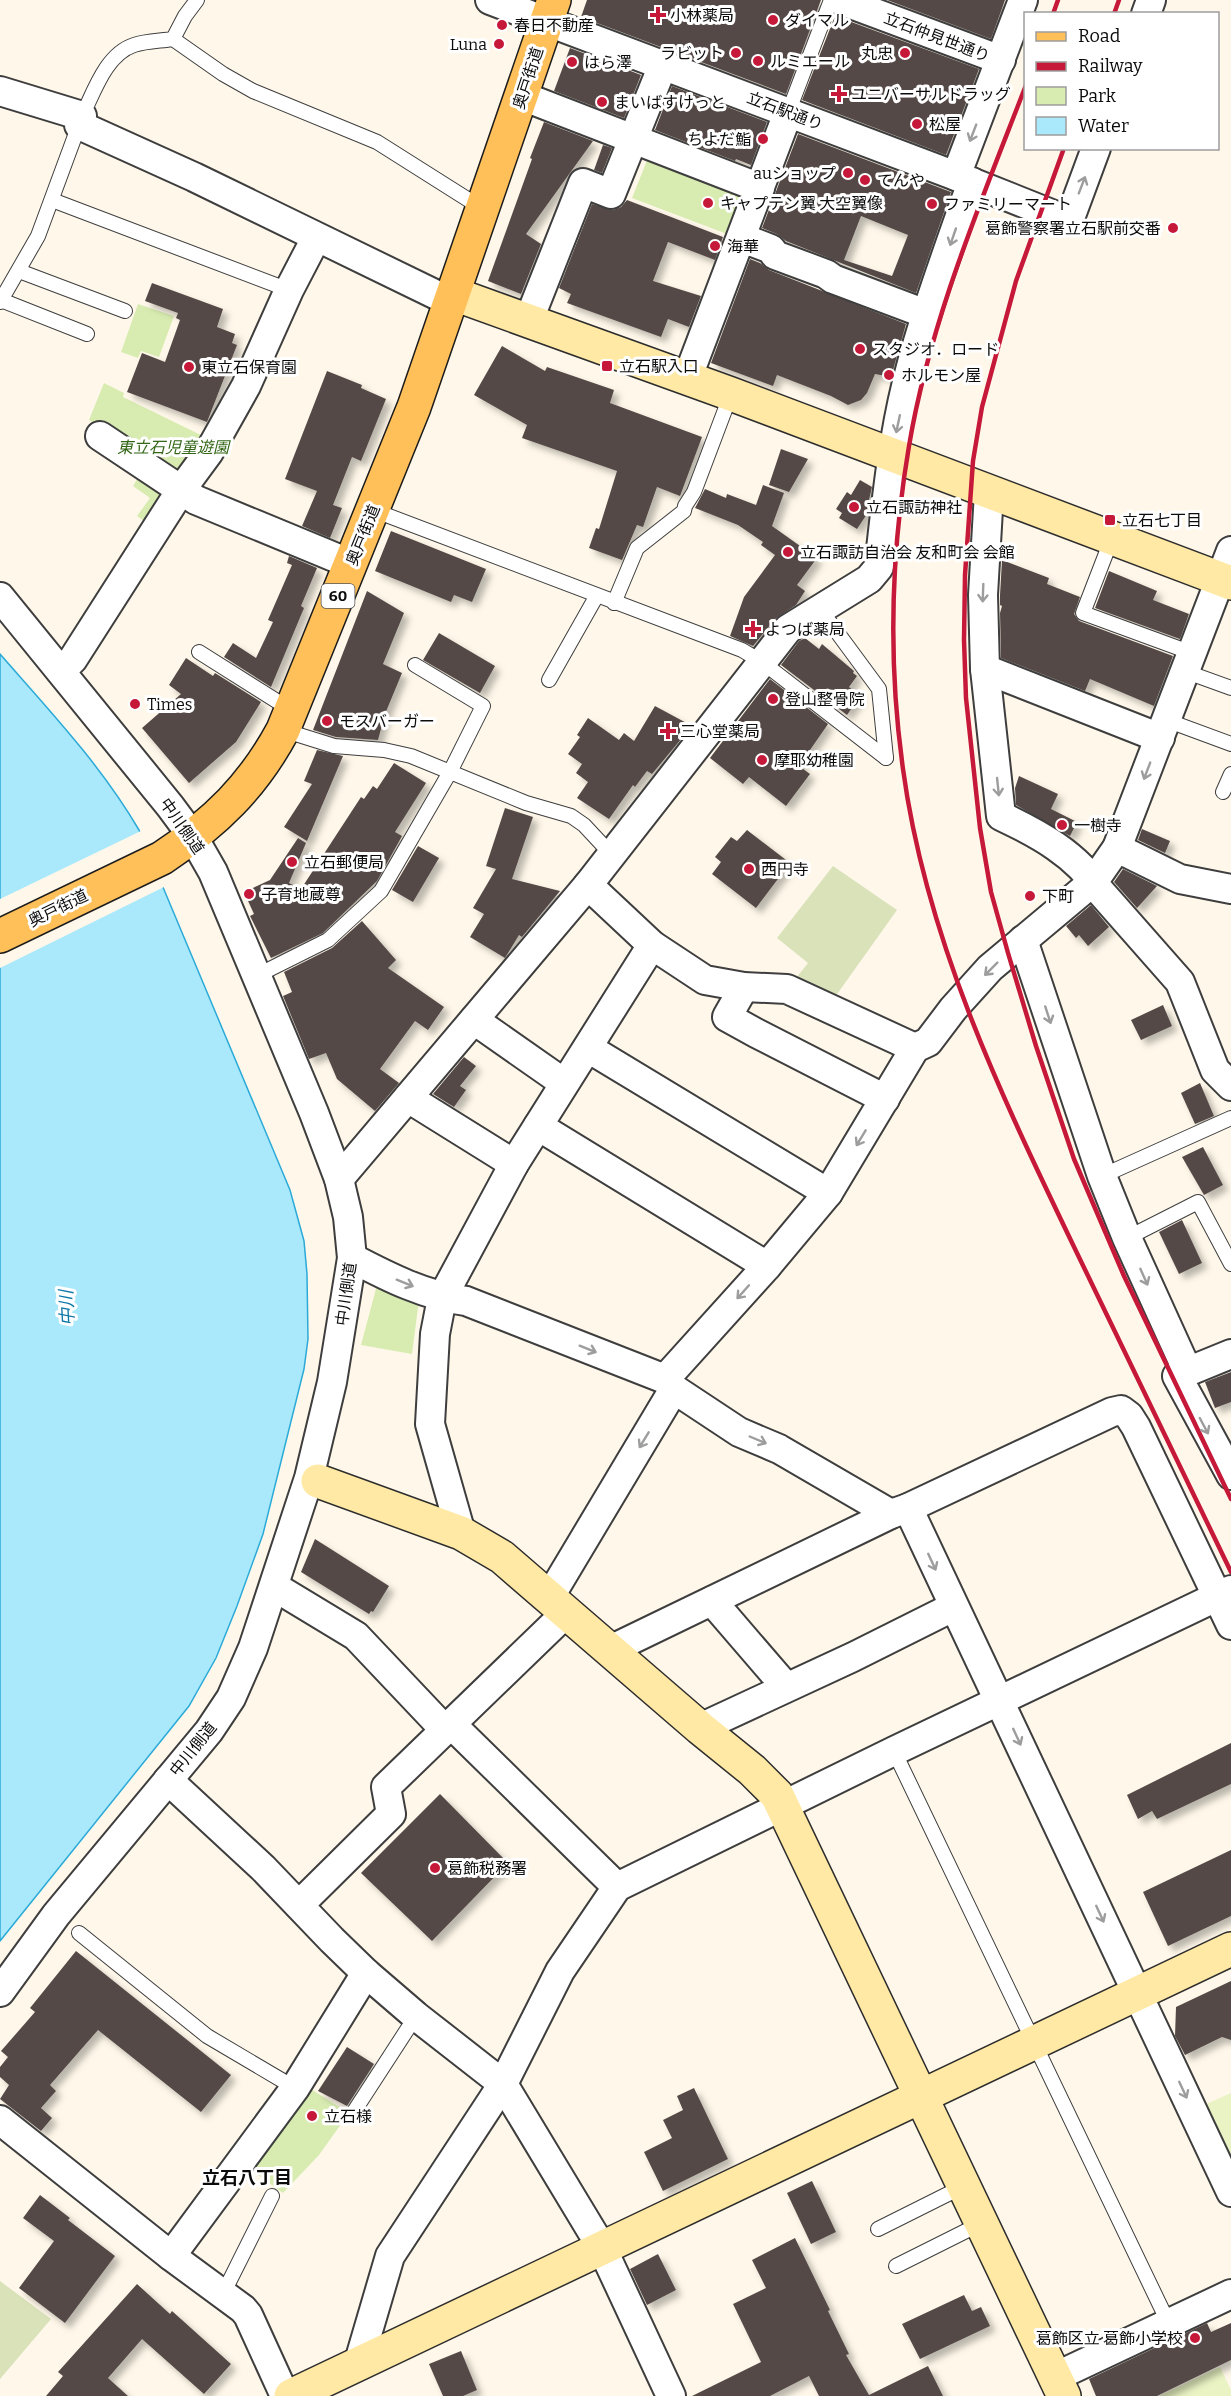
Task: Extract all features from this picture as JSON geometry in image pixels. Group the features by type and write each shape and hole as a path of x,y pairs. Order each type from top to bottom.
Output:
{"main road":[{"name":"奥戸街道","path":"0,936 162,858 193,837 217,818 247,785 273,748 287,720 414,407 550,10"}],"street":[{"name":"立石駅通り","path":"490,0 550,10 663,64 1069,220 1095,150"},
{"name":"立石仲見世通り","path":"840,0 1001,60"},
{"path":"339,1179 588,885 788,629 869,579 879,567 892,455 907,383 964,179 1001,60 1023,0"},
{"path":"528,321 583,183 611,194 663,64"},
{"path":"0,91 80,121 316,238 452,298 528,321 731,394 1112,538 1227,571 1188,662 1117,848 1094,881 990,968 953,1009 928,1042 915,1048 828,1193 670,1384 558,1605 448,1727 386,1787 391,1814 298,1905"},
{"path":"522,96 760,188"},
{"path":"687,379 788,112"},
{"path":"61,671 73,659 181,490 209,453 246,386 289,290 316,238"},
{"path":"742,238 771,249 775,255 826,274 833,279 927,314"},
{"path":"100,436 196,500 351,564"},
{"path":"990,492 983,595 985,669 1001,816 1035,832 1089,873 1099,890 1180,982 1215,1070 1231,1086"},
{"name":"中川側道","path":"0,597 193,837 213,873 314,1113 339,1179 348,1217 352,1258 313,1480 253,1648 231,1698 209,1731 56,1915 0,1992"},
{"path":"985,669 1163,729"},
{"path":"1117,848 1180,879 1231,889"},
{"path":"588,885 652,945 705,980 744,987 788,989 915,1048"},
{"path":"1023,940 1102,1176 1182,1373 1231,1475"},
{"path":"461,1533 430,1424 435,1334 442,1298 514,1164 652,945"},
{"path":"744,987 727,1017 885,1099"},
{"path":"474,1020 564,1083"},
{"path":"588,1048 828,1193"},
{"path":"408,1098 514,1164"},
{"path":"538,1126 767,1266"},
{"path":"352,1258 378,1272 442,1298 466,1301 670,1384 739,1432 778,1449 899,1511 953,1607 1000,1701 1231,2192"},
{"path":"1182,1373 1231,1354"},
{"path":"610,1650 899,1511 1121,1410 1129,1416 1136,1427 1224,1594 1231,1625"},
{"path":"313,1480 461,1533 502,1557 769,1786 783,1805 1060,2386 1169,2324 1231,2294"},
{"path":"275,1587 356,1636 448,1727 617,1887"},
{"path":"358,2365 390,2256 503,2084 561,1971 617,1887 894,1751 1224,1594"},
{"path":"712,1601 786,1687"},
{"path":"700,1728 853,1657 953,1607"},
{"path":"168,1780 263,1868 366,1973 416,2016 503,2084 602,2248 672,2396"},
{"path":"291,2396 1231,1949"},
{"path":"171,2256 295,2088 366,1973"},
{"path":"0,2120 248,2315 285,2396"}],"lane":[{"path":"172,39 197,0"},
{"path":"788,112 831,0"},
{"path":"87,334 2,294 19,271 38,236 80,121 107,68 117,54 136,44 172,39 223,74 253,91 377,142 483,209"},
{"path":"52,200 289,290"},
{"path":"19,271 125,311"},
{"path":"614,603 638,548 684,512 694,492 731,394"},
{"path":"373,510 597,597 742,650 762,662 886,758 879,689 820,609"},
{"path":"1112,538 1083,613 1188,662 1231,688"},
{"path":"549,680 597,597"},
{"path":"199,652 287,720 334,746 348,749 384,750 411,756 526,803 571,816 584,825 612,855"},
{"path":"256,976 328,940 381,891 450,772 483,706 415,665"},
{"path":"1163,729 1231,744"},
{"path":"1223,792 1231,774"},
{"path":"1102,1176 1231,1118"},
{"path":"1127,1238 1198,1202 1231,1264"},
{"path":"894,1751 1169,2324"},
{"path":"79,1933 207,2036 295,2088"},
{"path":"355,2110 416,2016"},
{"path":"878,2229 964,2186"},
{"path":"223,2294 272,2196"},
{"path":"896,2266 982,2223"}],"green space":[{"path":"648,158 743,195 727,234 632,198"},
{"path":"138,304 174,316 159,357 141,351 138,358 121,352"},
{"name":"東立石児童遊園","path":"104,383 124,393 123,397 207,438 175,476 89,420"},
{"path":"139,476 164,494 148,524 137,516 150,498 133,486"},
{"path":"833,866 897,910 830,1004 793,982 808,963 777,938"},
{"path":"377,1285 419,1300 412,1354 361,1345"},
{"path":"306,2086 349,2113 319,2155 283,2193 247,2167"},
{"path":"1231,2093 1231,2167 1202,2106"},
{"path":"0,2281 51,2319 0,2379"},
{"path":"1220,2367 1231,2390 1231,2396 1159,2396"}],"water":[{"name":"中川","path":"0,654 91,761 139,830 290,1190 304,1241 308,1339 304,1369 263,1534 216,1658 189,1706 0,1941"}],"pier":[{"path":"143,830 166,886 0,968 0,899"}],"building":[{"path":"587,0 821,0 786,94 581,17"},
{"path":"887,0 1005,0 991,39"},
{"path":"835,16 979,69 946,155 802,100"},
{"path":"570,48 641,75 624,118 554,91"},
{"path":"672,86 767,122 751,165 655,130"},
{"path":"544,122 593,141 526,234 541,244 521,294 488,281"},
{"path":"798,134 951,192 916,293 786,241 777,234 762,228","holes":["861,216 908,235 892,276 844,260"]},
{"path":"603,145 612,148 602,173 594,170"},
{"path":"627,200 723,237 715,260 668,242 653,281 701,296 689,327 668,319 661,337 567,303 571,294 559,288 592,204 613,210 621,207"},
{"path":"750,259 769,270 906,324 891,377 875,374 867,393 861,400 848,405 777,375 773,386 711,363"},
{"path":"152,283 223,309 217,327 235,334 232,343 237,345 207,422 127,392 142,353 165,362 180,320 176,318 178,313 145,301"},
{"path":"502,346 545,371 547,367 614,390 610,403 702,437 680,496 657,487 643,527 637,525 622,560 589,548 596,528 599,529 617,471 522,438 527,425 474,395"},
{"path":"327,371 362,385 361,388 386,399 361,461 352,457 333,505 342,508 330,538 302,526 317,491 285,479"},
{"path":"781,449 808,459 789,492 769,485"},
{"path":"860,480 872,487 868,504 869,511 857,529 839,518 842,513 836,509 847,492 851,495"},
{"path":"763,485 784,493 772,526 817,558 797,585 805,591 796,605 775,619 753,646 730,636 744,597 775,555 761,545 763,542 738,525 695,508 705,489 726,498 727,494 756,505"},
{"path":"391,531 486,569 472,602 454,595 451,602 375,571"},
{"path":"289,556 317,568 301,606 304,608 271,687 224,657 233,643 256,658 273,622 268,620 292,565 287,563"},
{"path":"1002,560 1049,578 1047,584 1080,597 1074,614 1079,621 1173,656 1154,706 1090,679 1085,691 1001,658"},
{"path":"1109,571 1157,591 1153,600 1189,614 1180,639 1095,608"},
{"path":"367,591 404,613 383,664 402,673 385,714 378,740 336,737 313,730"},
{"path":"439,633 495,666 480,693 423,660"},
{"path":"805,638 819,649 822,644 857,676 849,687 860,696 847,715 781,665 799,641"},
{"path":"186,658 213,676 215,673 261,702 236,742 189,783 142,728 181,694 169,685"},
{"path":"770,679 828,724 799,766 810,774 786,806 749,777 743,784 710,758"},
{"path":"655,706 692,726 652,774 647,771 635,787 633,785 609,819 577,798 588,782 576,773 582,764 568,754 580,737 577,735 588,718 619,740 624,733 634,741"},
{"path":"317,750 343,756 307,841 284,827 312,784 304,781"},
{"path":"394,763 426,783 395,832 402,836 377,881 323,933 271,958 250,916 254,914 244,892 270,880 298,838 306,843 289,883 301,889 361,797 364,799 373,786 377,789"},
{"path":"1019,776 1058,794 1051,809 1077,822 1070,836 1016,805 1015,788"},
{"path":"505,808 533,817 512,879 560,891 522,937 519,935 505,958 470,937 484,914 473,908 496,869 486,866"},
{"path":"1142,829 1170,841 1165,853 1138,840"},
{"path":"747,830 790,863 756,908 712,874 721,862 715,857 731,837 737,841"},
{"path":"418,846 439,858 413,902 392,890"},
{"path":"1123,869 1157,886 1137,908 1114,882"},
{"path":"1091,905 1109,927 1088,946 1079,935 1076,938 1066,926"},
{"path":"362,921 396,960 388,968 444,1007 428,1030 415,1021 380,1069 399,1083 375,1111 337,1079 326,1053 309,1059 283,996 292,992 284,972 332,948"},
{"path":"1163,1005 1172,1026 1141,1040 1131,1020"},
{"path":"464,1057 476,1066 460,1086 466,1090 454,1107 433,1094"},
{"path":"1200,1083 1214,1116 1195,1124 1181,1093"},
{"path":"1203,1147 1223,1185 1204,1195 1182,1157"},
{"path":"1182,1220 1202,1263 1179,1274 1159,1232"},
{"path":"1231,1372 1231,1402 1215,1408 1205,1382"},
{"path":"315,1539 389,1586 373,1612 369,1614 301,1572"},
{"path":"1231,1743 1231,1784 1157,1819 1152,1811 1138,1819 1127,1795"},
{"name":"葛飾税務署","path":"440,1794 508,1863 432,1941 361,1873"},
{"path":"1231,1850 1231,1916 1168,1946 1143,1892"},
{"path":"76,1951 231,2075 201,2112 98,2030 50,2085 56,2091 41,2108 52,2118 41,2131 0,2099 9,2085 0,2077 0,2067 8,2057 1,2051 35,2012 30,2008"},
{"path":"1231,1981 1231,2040 1222,2037 1185,2055 1175,2036 1176,2007"},
{"path":"347,2047 374,2064 347,2106 318,2091"},
{"path":"694,2088 728,2159 663,2191 644,2152 672,2138 663,2120 683,2110 677,2096"},
{"path":"812,2181 836,2232 811,2244 787,2193"},
{"path":"40,2195 115,2256 65,2323 19,2288 54,2241 23,2218"},
{"path":"795,2238 830,2310 828,2311 849,2354 846,2355 869,2395 928,2366 943,2396 819,2396 809,2376 770,2396 692,2396 761,2362 733,2304 766,2288 752,2260"},
{"path":"658,2254 676,2290 647,2305 630,2269"},
{"path":"137,2284 170,2314 172,2311 231,2364 204,2394 142,2339 108,2378 128,2396 46,2396 63,2376 58,2372"},
{"path":"964,2295 972,2311 981,2307 990,2326 920,2359 902,2324"},
{"name":"葛飾区立 葛飾小学校","path":"1207,2323 1211,2332 1231,2323 1231,2360 1157,2396 1096,2396 1089,2379"},
{"path":"461,2351 477,2390 463,2396 443,2396 429,2364"}],"railway":[{"path":"1054,12 1058,0"},
{"path":"1115,12 1119,0"},
{"path":"1024,90 958,262 943,308 918,399 909,446 898,526 894,607 895,688 903,769 914,832 929,895 970,1016 1048,1193 1231,1572"},
{"path":"1063,150 1016,281 982,407 973,461 965,575 964,640 966,698 980,828 991,892 1008,953 1074,1159 1124,1276 1231,1499"}],"place":[{"name":"小林薬局","path":"658,15"},
{"name":"ダイマル","path":"773,20"},
{"name":"春日不動産","path":"502,25"},
{"name":"Luna","path":"499,44"},
{"name":"ラビット","path":"736,53"},
{"name":"丸忠","path":"905,53"},
{"name":"ルミエール","path":"758,61"},
{"name":"はら澤","path":"572,62"},
{"name":"ユニバーサルドラッグ","path":"839,94"},
{"name":"まいばすけっと","path":"602,102"},
{"name":"松屋","path":"917,124"},
{"name":"ちよだ鮨","path":"763,139"},
{"name":"auショップ","path":"848,173"},
{"name":"てんや","path":"865,180"},
{"name":"キャプテン翼 大空翼像","path":"708,203"},
{"name":"ファミリーマート","path":"932,204"},
{"name":"葛飾警察署立石駅前交番","path":"1173,228"},
{"name":"海華","path":"715,246"},
{"name":"スタジオ．ロード","path":"860,349"},
{"name":"立石駅入口","path":"607,366"},
{"name":"東立石保育園","path":"189,367"},
{"name":"ホルモン屋","path":"889,375"},
{"name":"立石諏訪神社","path":"854,507"},
{"name":"立石七丁目","path":"1110,520"},
{"name":"立石諏訪自治会 友和町会 会館","path":"788,552"},
{"name":"よつば薬局","path":"753,629"},
{"name":"登山整骨院","path":"773,699"},
{"name":"Times","path":"135,704"},
{"name":"モスバーガー","path":"327,721"},
{"name":"三心堂薬局","path":"668,731"},
{"name":"摩耶幼稚園","path":"762,760"},
{"name":"一樹寺","path":"1062,825"},
{"name":"立石郵便局","path":"292,862"},
{"name":"西円寺","path":"749,869"},
{"name":"子育地蔵尊","path":"249,894"},
{"name":"下町","path":"1030,896"},
{"name":"葛飾税務署","path":"435,1868"},
{"name":"立石様","path":"312,2116"},
{"name":"葛飾区立 葛飾小学校","path":"1195,2338"}],"district":[{"name":"立石八丁目","path":"247,2178"}]}
